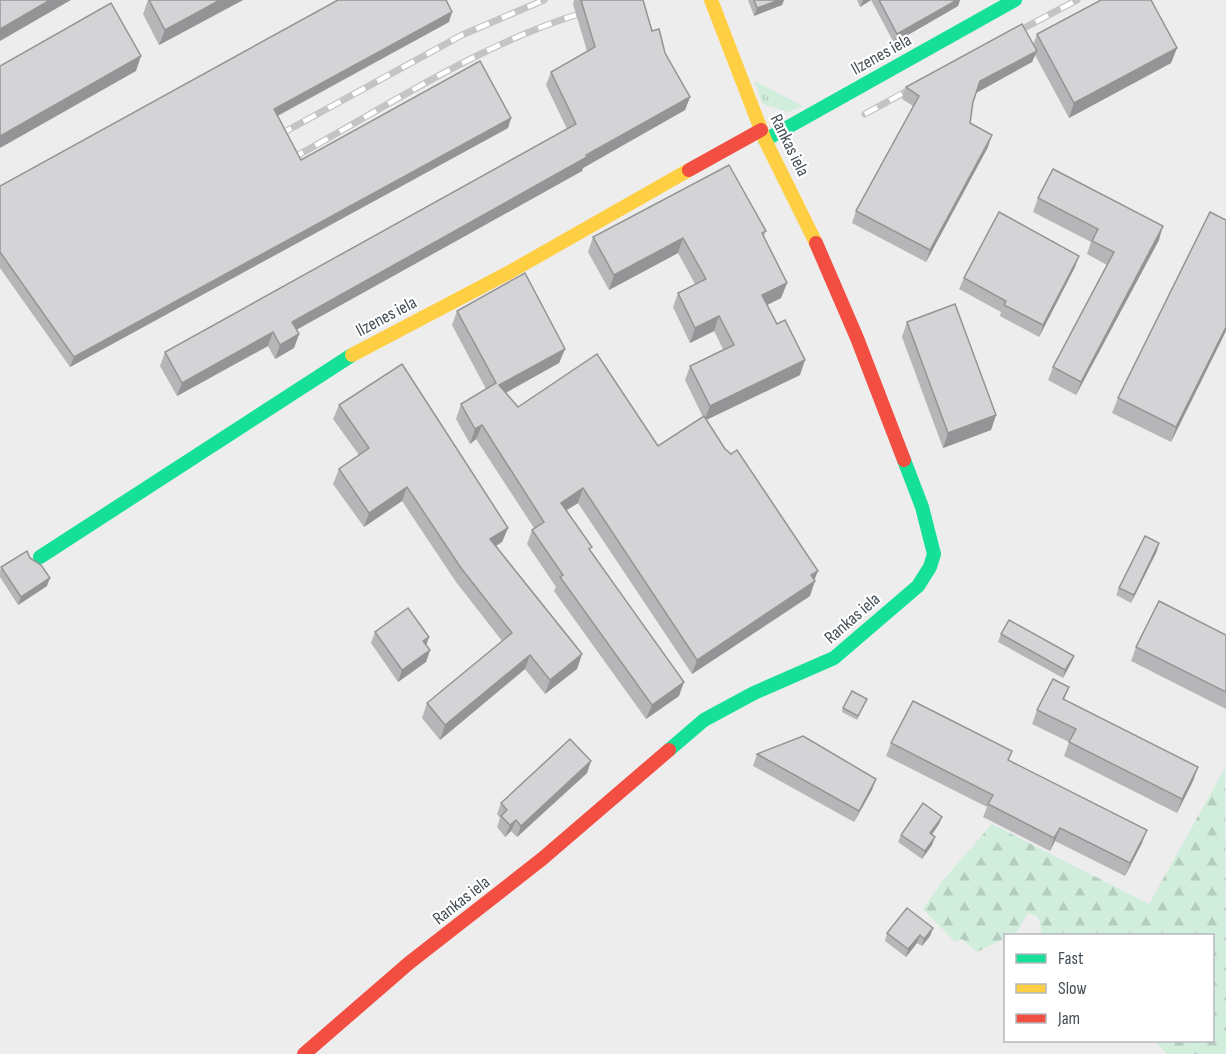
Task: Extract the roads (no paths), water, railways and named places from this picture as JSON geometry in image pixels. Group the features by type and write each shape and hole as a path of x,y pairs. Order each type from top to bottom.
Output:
{"street":[{"name":"Rankas iela","path":"303,1054 409,963 542,859 704,720 754,693 834,658 918,586 930,567 934,554 922,507 857,338 806,219 763,135 711,0"},
{"name":"Ilzenes iela","path":"40,557 364,347 508,273 1015,0"}],"railway":[{"path":"279,135 462,35 544,0"},
{"path":"1011,35 1077,0"},
{"path":"291,159 467,61 503,43 576,15"},
{"path":"865,114 918,85"}]}
